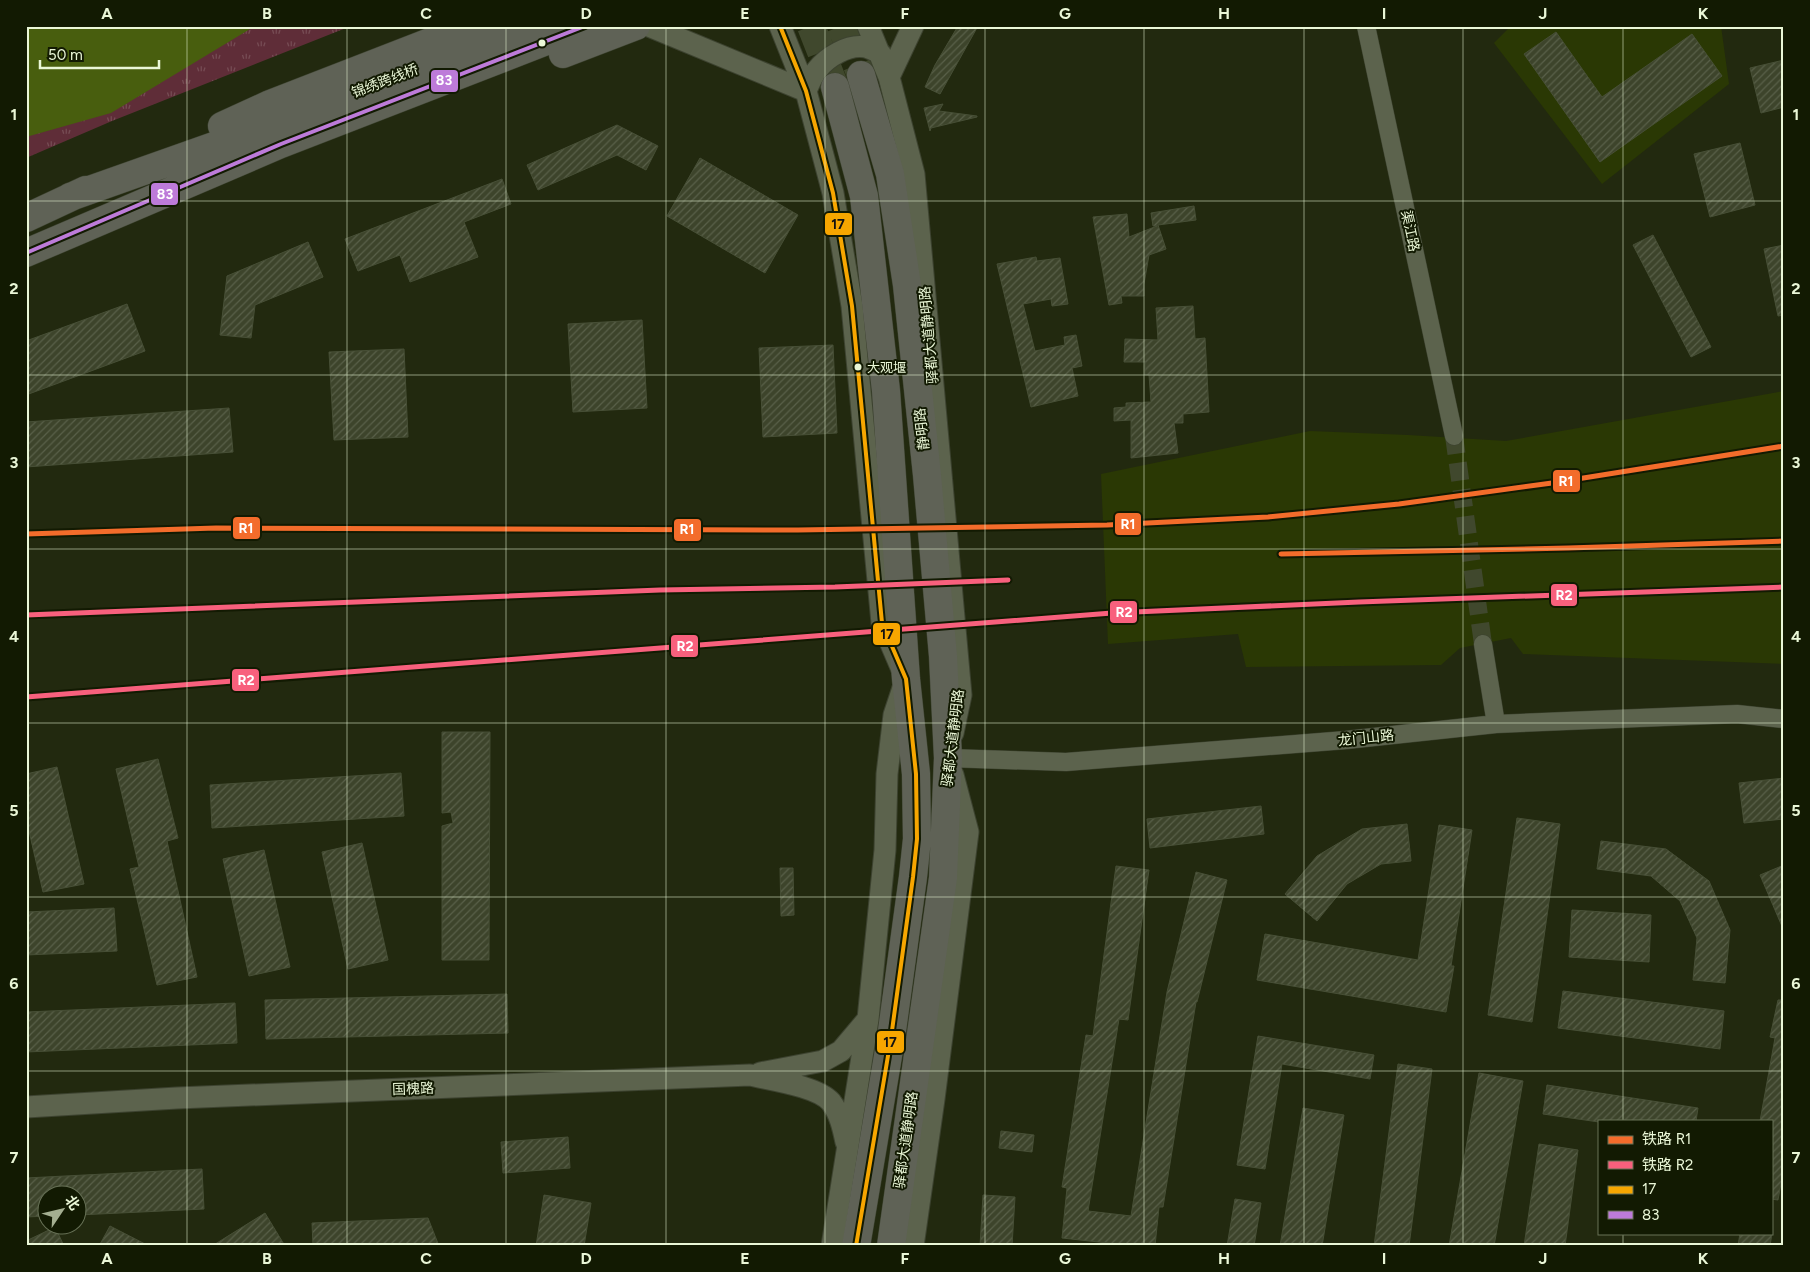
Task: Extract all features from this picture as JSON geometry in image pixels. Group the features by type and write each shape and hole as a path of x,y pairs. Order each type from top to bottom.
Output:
{"main road":[{"path":"26,218 270,104 471,26"},
{"name":"锦绣跨线桥","path":"277,135 525,26"},
{"name":"锦绣跨线桥","path":"277,135 585,26"},
{"path":"26,253 88,228 284,163 636,26"},
{"name":"静明路","path":"860,75 890,174 906,285 927,475 943,656 948,758"},
{"path":"835,87 864,196 886,391 906,679 916,774 917,839 891,1038 856,1246"},
{"path":"70,197 277,135"},
{"path":"88,228 277,135"},
{"name":"驿都大道静明路","path":"891,1246 943,878 948,758"}],"street":[{"path":"649,26 806,91"},
{"path":"780,26 806,91 833,193 852,306 882,623 906,679 894,715 887,774 884,850 868,1019 832,1246"},
{"name":"驿都大道静明路","path":"868,26 889,77 914,174 961,695 948,758"},
{"path":"889,77 913,26"},
{"name":"渠江路","path":"1366,26 1454,436"},
{"path":"806,91 817,70 831,57 842,51 866,47 880,53"},
{"path":"1483,644 1496,724"},
{"name":"龙门山路","path":"948,758 1066,762 1346,740 1496,724 1737,714 1784,719"},
{"path":"913,1246 968,832 948,758"},
{"path":"750,1075 822,1061 841,1051 868,1019"},
{"name":"国槐路","path":"26,1107 178,1098 750,1075 799,1086 816,1092 830,1102 842,1123 848,1152"}],"shaded area":[{"path":"26,26 255,26 111,113 26,137"},
{"path":"1511,26 1721,26 1729,84 1602,184 1494,43"},
{"path":"1784,391 1784,664 1523,654 1511,638 1460,648 1441,665 1246,667 1238,634 1108,644 1101,474 1310,431 1506,441"}],"green space":[{"path":"26,26 351,26 112,121 26,158"}],"building":[{"path":"958,26 978,26 940,94 925,87 935,65"},
{"path":"1556,32 1602,97 1692,34 1722,76 1600,162 1524,54"},
{"path":"1784,60 1784,107 1761,113 1750,68"},
{"path":"943,104 939,111 977,117 931,128 930,131 924,108"},
{"path":"617,125 658,146 646,170 617,155 538,190 527,165"},
{"path":"1740,143 1755,205 1710,217 1694,154"},
{"path":"700,158 798,215 765,273 667,216"},
{"path":"502,179 511,204 464,222 478,257 410,282 400,255 358,271 345,239"},
{"path":"1194,206 1196,220 1158,225 1166,249 1149,255 1144,296 1121,296 1122,303 1109,305 1093,217 1127,214 1129,237 1157,226 1153,226 1151,213"},
{"path":"1653,235 1711,347 1691,357 1633,245"},
{"path":"308,242 323,277 255,305 251,338 220,335 227,276"},
{"path":"1784,245 1784,315 1778,316 1764,249"},
{"path":"1036,257 1037,261 1060,258 1068,304 1052,306 1051,299 1023,304 1035,351 1065,345 1064,337 1076,335 1082,366 1072,368 1078,396 1031,407 997,264"},
{"path":"127,304 145,351 26,395 26,341"},
{"path":"1193,306 1195,339 1205,338 1209,412 1183,414 1183,423 1174,423 1178,453 1131,458 1131,420 1114,421 1114,408 1126,407 1126,403 1151,402 1149,375 1145,375 1145,362 1124,362 1125,339 1158,340 1156,308"},
{"path":"642,320 647,408 573,412 568,324"},
{"path":"833,345 837,433 763,437 759,348"},
{"path":"404,349 408,437 334,440 329,352"},
{"path":"229,408 233,452 26,467 26,422"},
{"path":"442,732 490,732 489,960 442,960 442,826 453,823 451,812 442,813"},
{"path":"158,759 178,838 167,841 197,977 157,985 130,869 139,867 116,769"},
{"path":"57,767 84,884 43,892 26,818 26,774"},
{"path":"401,773 404,816 212,828 210,785"},
{"path":"1784,778 1784,819 1744,823 1739,783"},
{"path":"1261,806 1264,834 1150,848 1147,819"},
{"path":"1517,818 1560,824 1532,1022 1488,1015"},
{"path":"1407,824 1411,861 1381,864 1347,884 1317,921 1285,894 1317,856 1362,829"},
{"path":"1439,825 1472,830 1451,966 1454,966 1446,1012 1257,980 1265,934 1418,960"},
{"path":"1601,841 1666,849 1709,881 1730,930 1725,983 1693,980 1697,938 1680,901 1651,876 1597,869"},
{"path":"362,843 388,960 348,969 322,852"},
{"path":"264,850 290,967 249,976 223,859"},
{"path":"1784,865 1784,931 1760,875"},
{"path":"1116,866 1149,870 1128,1020 1119,1019 1088,1211 1131,1216 1167,992 1196,872 1227,880 1196,1002 1163,1207 1159,1207 1155,1246 1135,1246 1062,1238 1067,1188 1062,1187 1086,1035 1093,1036"},
{"path":"780,868 793,868 794,915 781,916"},
{"path":"114,908 117,951 26,955 26,912"},
{"path":"1572,910 1651,915 1649,962 1569,957"},
{"path":"1563,991 1724,1011 1720,1049 1558,1028"},
{"path":"507,994 508,1033 266,1039 265,1000"},
{"path":"1778,1000 1784,1000 1784,1167 1778,1200 1772,1199 1772,1120 1760,1120 1775,1038 1770,1037"},
{"path":"235,1003 237,1043 26,1052 26,1012"},
{"path":"1258,1036 1374,1055 1370,1079 1282,1064 1265,1169 1237,1165"},
{"path":"1398,1064 1432,1069 1409,1246 1374,1246"},
{"path":"1479,1073 1523,1081 1494,1246 1449,1246"},
{"path":"1547,1085 1698,1108 1696,1120 1598,1120 1598,1122 1543,1114"},
{"path":"1303,1108 1344,1115 1322,1246 1280,1246"},
{"path":"1001,1131 1034,1135 1032,1152 999,1148"},
{"path":"568,1137 570,1168 503,1173 501,1142"},
{"path":"1539,1144 1578,1150 1565,1246 1524,1246"},
{"path":"202,1169 204,1209 88,1215 88,1184 38,1184 38,1216 26,1217 26,1178"},
{"path":"544,1195 591,1203 584,1246 536,1246"},
{"path":"983,1195 1015,1197 1012,1246 980,1246"},
{"path":"1235,1199 1261,1203 1254,1246 1227,1246"},
{"path":"265,1213 285,1246 212,1246"},
{"path":"428,1218 439,1246 313,1246 312,1223"},
{"path":"110,1226 149,1246 99,1246"},
{"path":"41,1234 58,1234 64,1246 26,1246 26,1241"},
{"path":"1740,1234 1772,1234 1770,1246 1738,1246"}],"tunnel":[{"path":"811,26 835,87"},
{"path":"841,26 861,75"},
{"path":"1454,436 1483,644"}],"rail line":[{"name":"R1","path":"26,534 216,528 798,530 1107,525 1268,517 1399,504 1552,483 1784,446"},
{"name":"R1","path":"1281,554 1784,541"},
{"name":"R2","path":"26,615 660,590 835,587 1008,580"},
{"name":"R2","path":"26,697 1112,613 1784,587"}],"transit line":[{"name":"83","path":"26,253 281,144 585,26"},
{"name":"17","path":"780,26 806,91 833,193 852,306 882,623 906,679 916,774 917,839 913,877 891,1038 856,1246"}],"place":[{"name":"大观堰","path":"858,367"}]}
